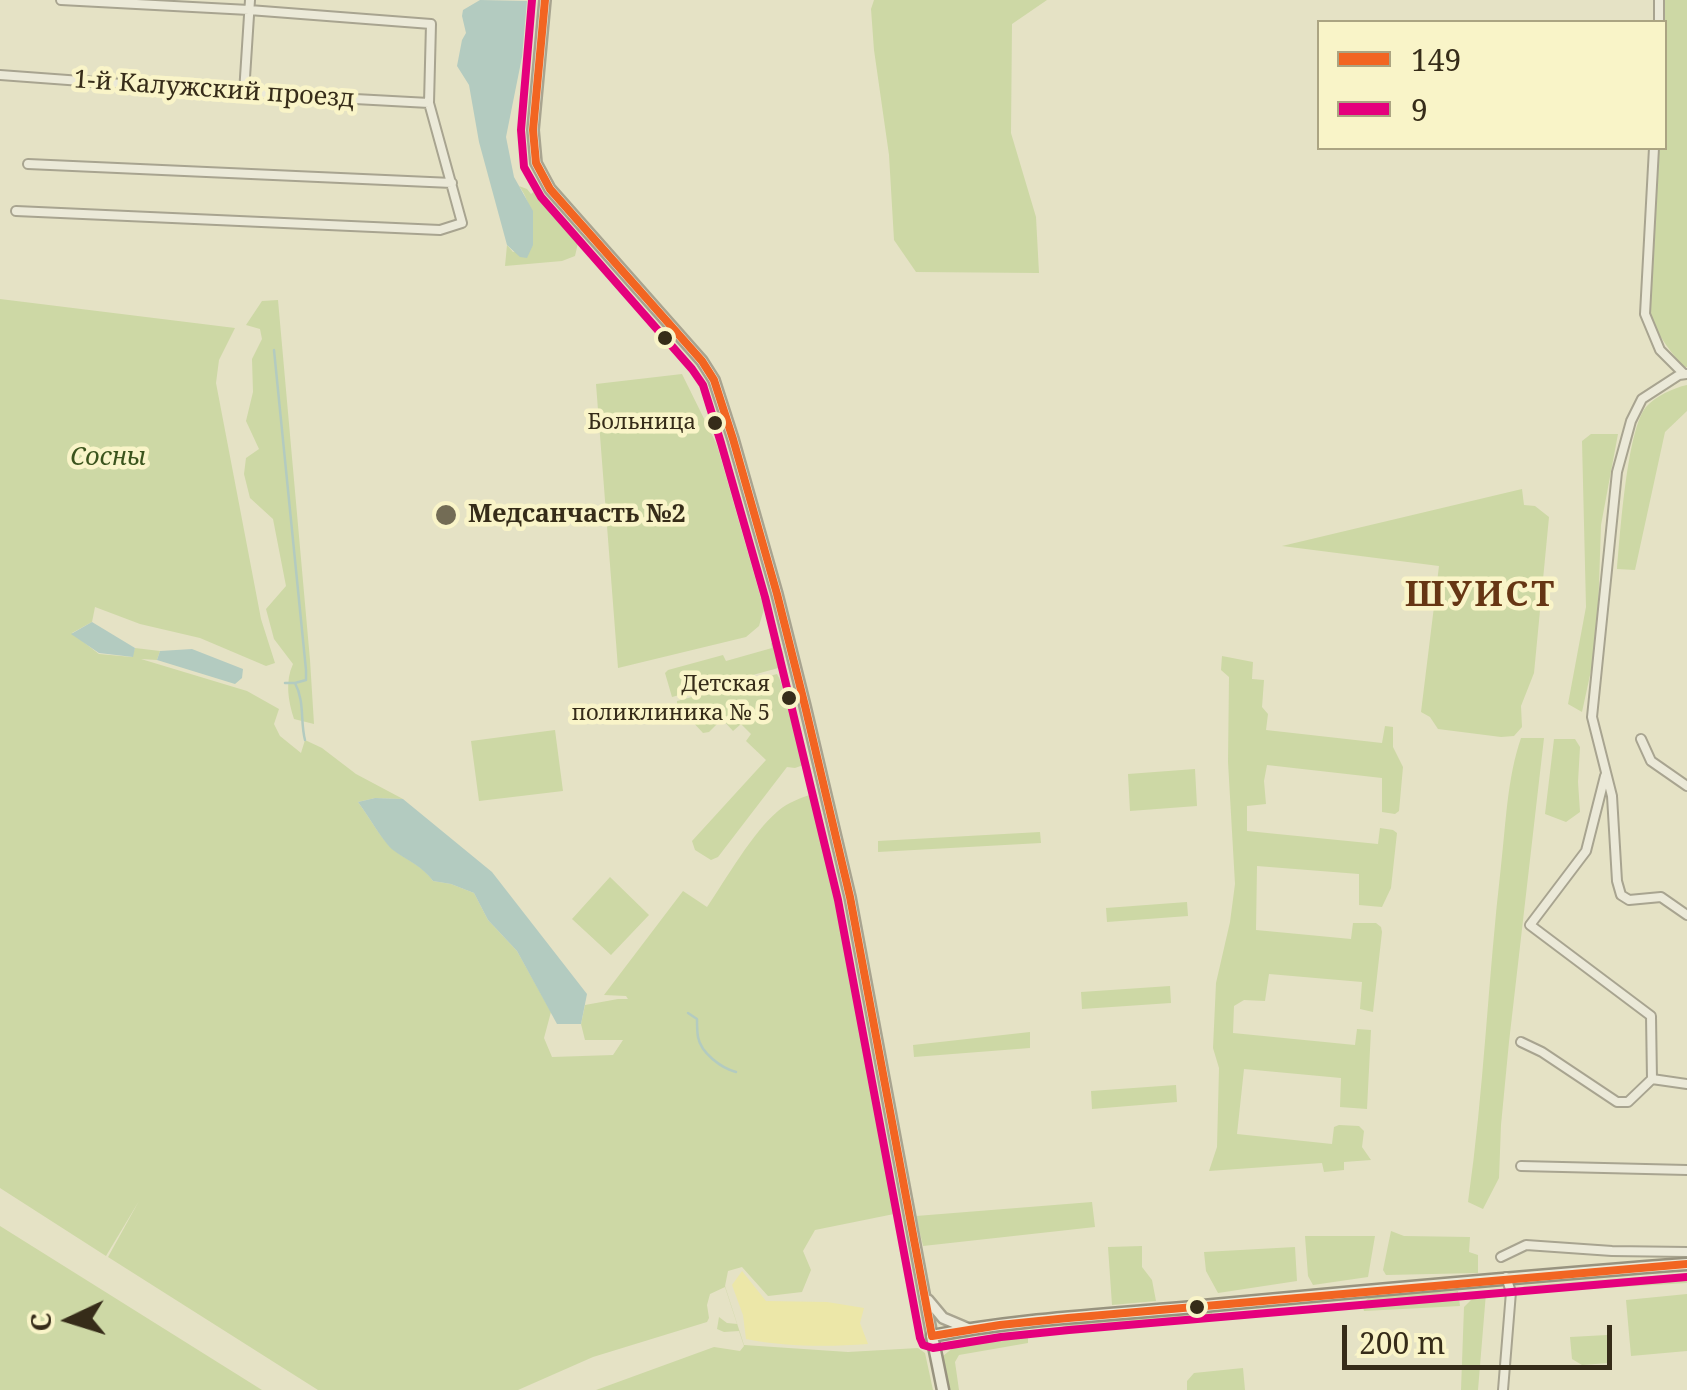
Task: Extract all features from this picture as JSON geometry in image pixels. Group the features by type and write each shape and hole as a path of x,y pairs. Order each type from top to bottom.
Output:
{"main road":[{"path":"942,1390 932,1336 970,1329 1058,1318 1687,1264"}],"street":[{"path":"16,211 440,230 462,223 428,103 431,24 250,5 61,0"},
{"path":"545,0 533,130 536,163 550,190 690,345 714,380 785,622 850,896 932,1336"},
{"path":"244,93 250,5"},
{"name":"1-й Калужский проезд","path":"0,75 428,103"},
{"path":"1654,150 1645,314 1660,350 1685,374"},
{"path":"28,164 452,183"},
{"path":"1521,1042 1617,1102 1628,1102 1652,1079 1652,1016 1530,925 1586,851 1605,776 1592,716 1617,472 1631,421 1642,399 1685,374"},
{"path":"1641,739 1651,761 1687,786"},
{"path":"1605,776 1612,796 1621,896 1629,900 1661,897 1687,915"},
{"path":"1652,1079 1687,1084"},
{"path":"1521,1166 1687,1170"},
{"path":"1502,1257 1526,1245 1687,1252"},
{"path":"1502,1390 1511,1292 1506,1278"},
{"path":"924,1294 944,1318 970,1329"}],"green space":[{"path":"874,0 1047,0 1012,24 1011,133 1036,217 1039,273 916,272 894,240 889,155 874,50"},
{"path":"1663,0 1687,0 1684,368 1656,329 1648,300 1655,150 1667,150 1667,20 1663,20"},
{"path":"519,186 531,194 537,189 566,223 578,243 575,256 562,261 505,266 507,245 513,252 533,245 529,208"},
{"name":"Сосны","path":"0,299 235,328 219,360 216,383 261,619 275,663 266,666 200,638 140,624 95,607 92,622 72,633 99,654 132,657 135,648 160,651 157,660 141,659 247,691 279,709 274,724 280,736 301,753 305,740 403,799 358,802 390,846 433,881 474,893 488,920 517,951 551,1012 544,1038 552,1057 613,1055 623,1040 585,1040 581,1024 585,1005 628,999 604,995 683,891 707,907 768,820 786,805 813,794 841,905 898,1209 894,1214 815,1230 803,1251 811,1270 802,1292 768,1296 742,1267 728,1271 725,1286 744,1345 848,1352 918,1348 925,1353 933,1390 596,1390 714,1347 740,1351 744,1346 739,1331 717,1329 719,1317 737,1324 725,1287 710,1294 707,1322 593,1357 518,1390 318,1390 108,1257 139,1201 106,1256 0,1188"},
{"path":"278,300 314,724 294,719 292,712 288,684 293,664 274,639 266,609 286,586 273,519 250,498 244,474 246,458 259,449 246,421 253,392 252,359 262,339 260,329 246,325 262,301"},
{"path":"682,374 717,445 764,609 759,626 746,637 618,668 596,384"},
{"path":"1687,385 1687,411 1665,432 1635,570 1617,569 1625,484 1639,419 1655,399"},
{"path":"1591,434 1618,434 1601,525 1597,643 1582,712 1568,704 1586,607 1582,441"},
{"path":"1522,489 1524,505 1535,506 1549,517 1534,673 1521,706 1522,727 1514,736 1501,737 1438,729 1421,712 1439,566 1282,546"},
{"path":"777,642 784,654 782,667 672,697 665,673 668,670 723,655 726,661 772,648 771,643"},
{"path":"1222,656 1253,662 1252,679 1264,680 1262,707 1268,714 1266,730 1382,743 1385,726 1393,727 1393,747 1403,767 1399,811 1395,814 1382,812 1382,778 1267,765 1266,804 1247,806 1247,831 1378,844 1380,828 1397,833 1391,888 1382,907 1359,905 1359,874 1257,866 1256,930 1351,939 1353,923 1376,923 1381,927 1373,1012 1360,1009 1362,982 1269,974 1265,1001 1244,1000 1234,1006 1233,1033 1355,1045 1357,1029 1371,1030 1367,1109 1340,1107 1341,1078 1244,1069 1237,1134 1332,1144 1334,1127 1359,1126 1364,1131 1362,1147 1371,1160 1344,1162 1344,1170 1324,1172 1322,1163 1209,1171 1217,1147 1219,1068 1213,1048 1216,983 1235,884 1228,762 1229,677 1221,670"},
{"path":"777,674 787,702 796,710 806,764 787,767 718,857 711,860 695,850 692,841 766,760 746,741 751,734 741,724 733,731 722,719 703,733 677,701"},
{"path":"555,730 563,791 479,801 471,741"},
{"path":"1521,738 1544,738 1509,1042 1499,1178 1483,1209 1468,1202 1508,801"},
{"path":"1554,739 1575,739 1580,747 1580,812 1566,822 1545,814"},
{"path":"1195,769 1197,806 1130,811 1128,774"},
{"path":"1040,832 1041,843 878,852 878,841"},
{"path":"610,877 649,915 611,955 572,919"},
{"path":"1187,902 1188,916 1107,922 1106,908"},
{"path":"1170,986 1171,1003 1082,1009 1081,992"},
{"path":"1030,1032 1030,1048 914,1057 913,1045"},
{"path":"1176,1085 1177,1102 1092,1109 1091,1091"},
{"path":"1092,1202 1095,1227 923,1246 916,1216"},
{"path":"0,1226 262,1390 0,1390"},
{"path":"1391,1231 1404,1236 1470,1237 1469,1252 1478,1255 1478,1273 1386,1275 1383,1270"},
{"path":"1305,1236 1375,1236 1368,1277 1313,1285 1308,1276"},
{"path":"1142,1246 1142,1267 1152,1280 1156,1301 1112,1305 1108,1247"},
{"path":"1295,1247 1297,1281 1218,1293 1206,1271 1204,1252"},
{"path":"1687,1273 1687,1283 1521,1293 1518,1290 1524,1286"},
{"path":"1458,1291 1460,1306 1364,1311 1363,1308 1372,1295"},
{"path":"1478,1293 1486,1293 1478,1390 1461,1390 1464,1307"},
{"path":"1687,1294 1687,1351 1631,1356 1626,1300"},
{"path":"1212,1312 1213,1320 1062,1334 1066,1325"},
{"path":"1607,1335 1609,1363 1582,1365 1572,1359 1570,1337"},
{"path":"1028,1337 1028,1343 959,1355 955,1362 959,1390 946,1390 943,1356 959,1343"},
{"path":"1243,1368 1245,1390 1187,1390 1187,1381 1194,1373"}],"sand":[{"path":"742,1271 766,1301 827,1302 864,1308 860,1323 868,1344 807,1346 746,1339 743,1315 732,1285"}],"shaded area":[{"path":"480,0 527,1 522,57 506,137 514,177 533,211 533,245 527,258 507,245 479,142 469,85 457,66 466,33 463,10"},
{"path":"92,622 135,648 133,657 99,653 71,634"},
{"path":"192,649 243,669 242,678 235,684 157,660 160,651"},
{"path":"403,799 492,872 587,994 581,1024 557,1024 517,951 488,920 474,893 433,881 389,846 358,802"}],"waterway":[{"path":"274,350 306,670 306,680 295,683"},
{"path":"285,683 295,683 298,690 305,740"},
{"path":"688,1013 697,1019 698,1037 707,1054 736,1072"}],"transit line":[{"name":"9","path":"532,0 521,130 524,167 541,197 692,369 703,385 721,443 765,597 838,900 923,1345 933,1348 1069,1330 1687,1277"},
{"name":"149","path":"545,0 533,130 536,163 550,189 702,361 714,380 733,439 777,594 850,897 932,1336"},
{"name":"149","path":"932,1336 1068,1318 1687,1264"}],"place":[{"name":"Больница","path":"715,423"},
{"name":"Медсанчасть №2","path":"446,515"},
{"name":"Детская поликлиника № 5","path":"789,698"}],"district":[{"name":"ШУИСТ","path":"1481,596"}]}
